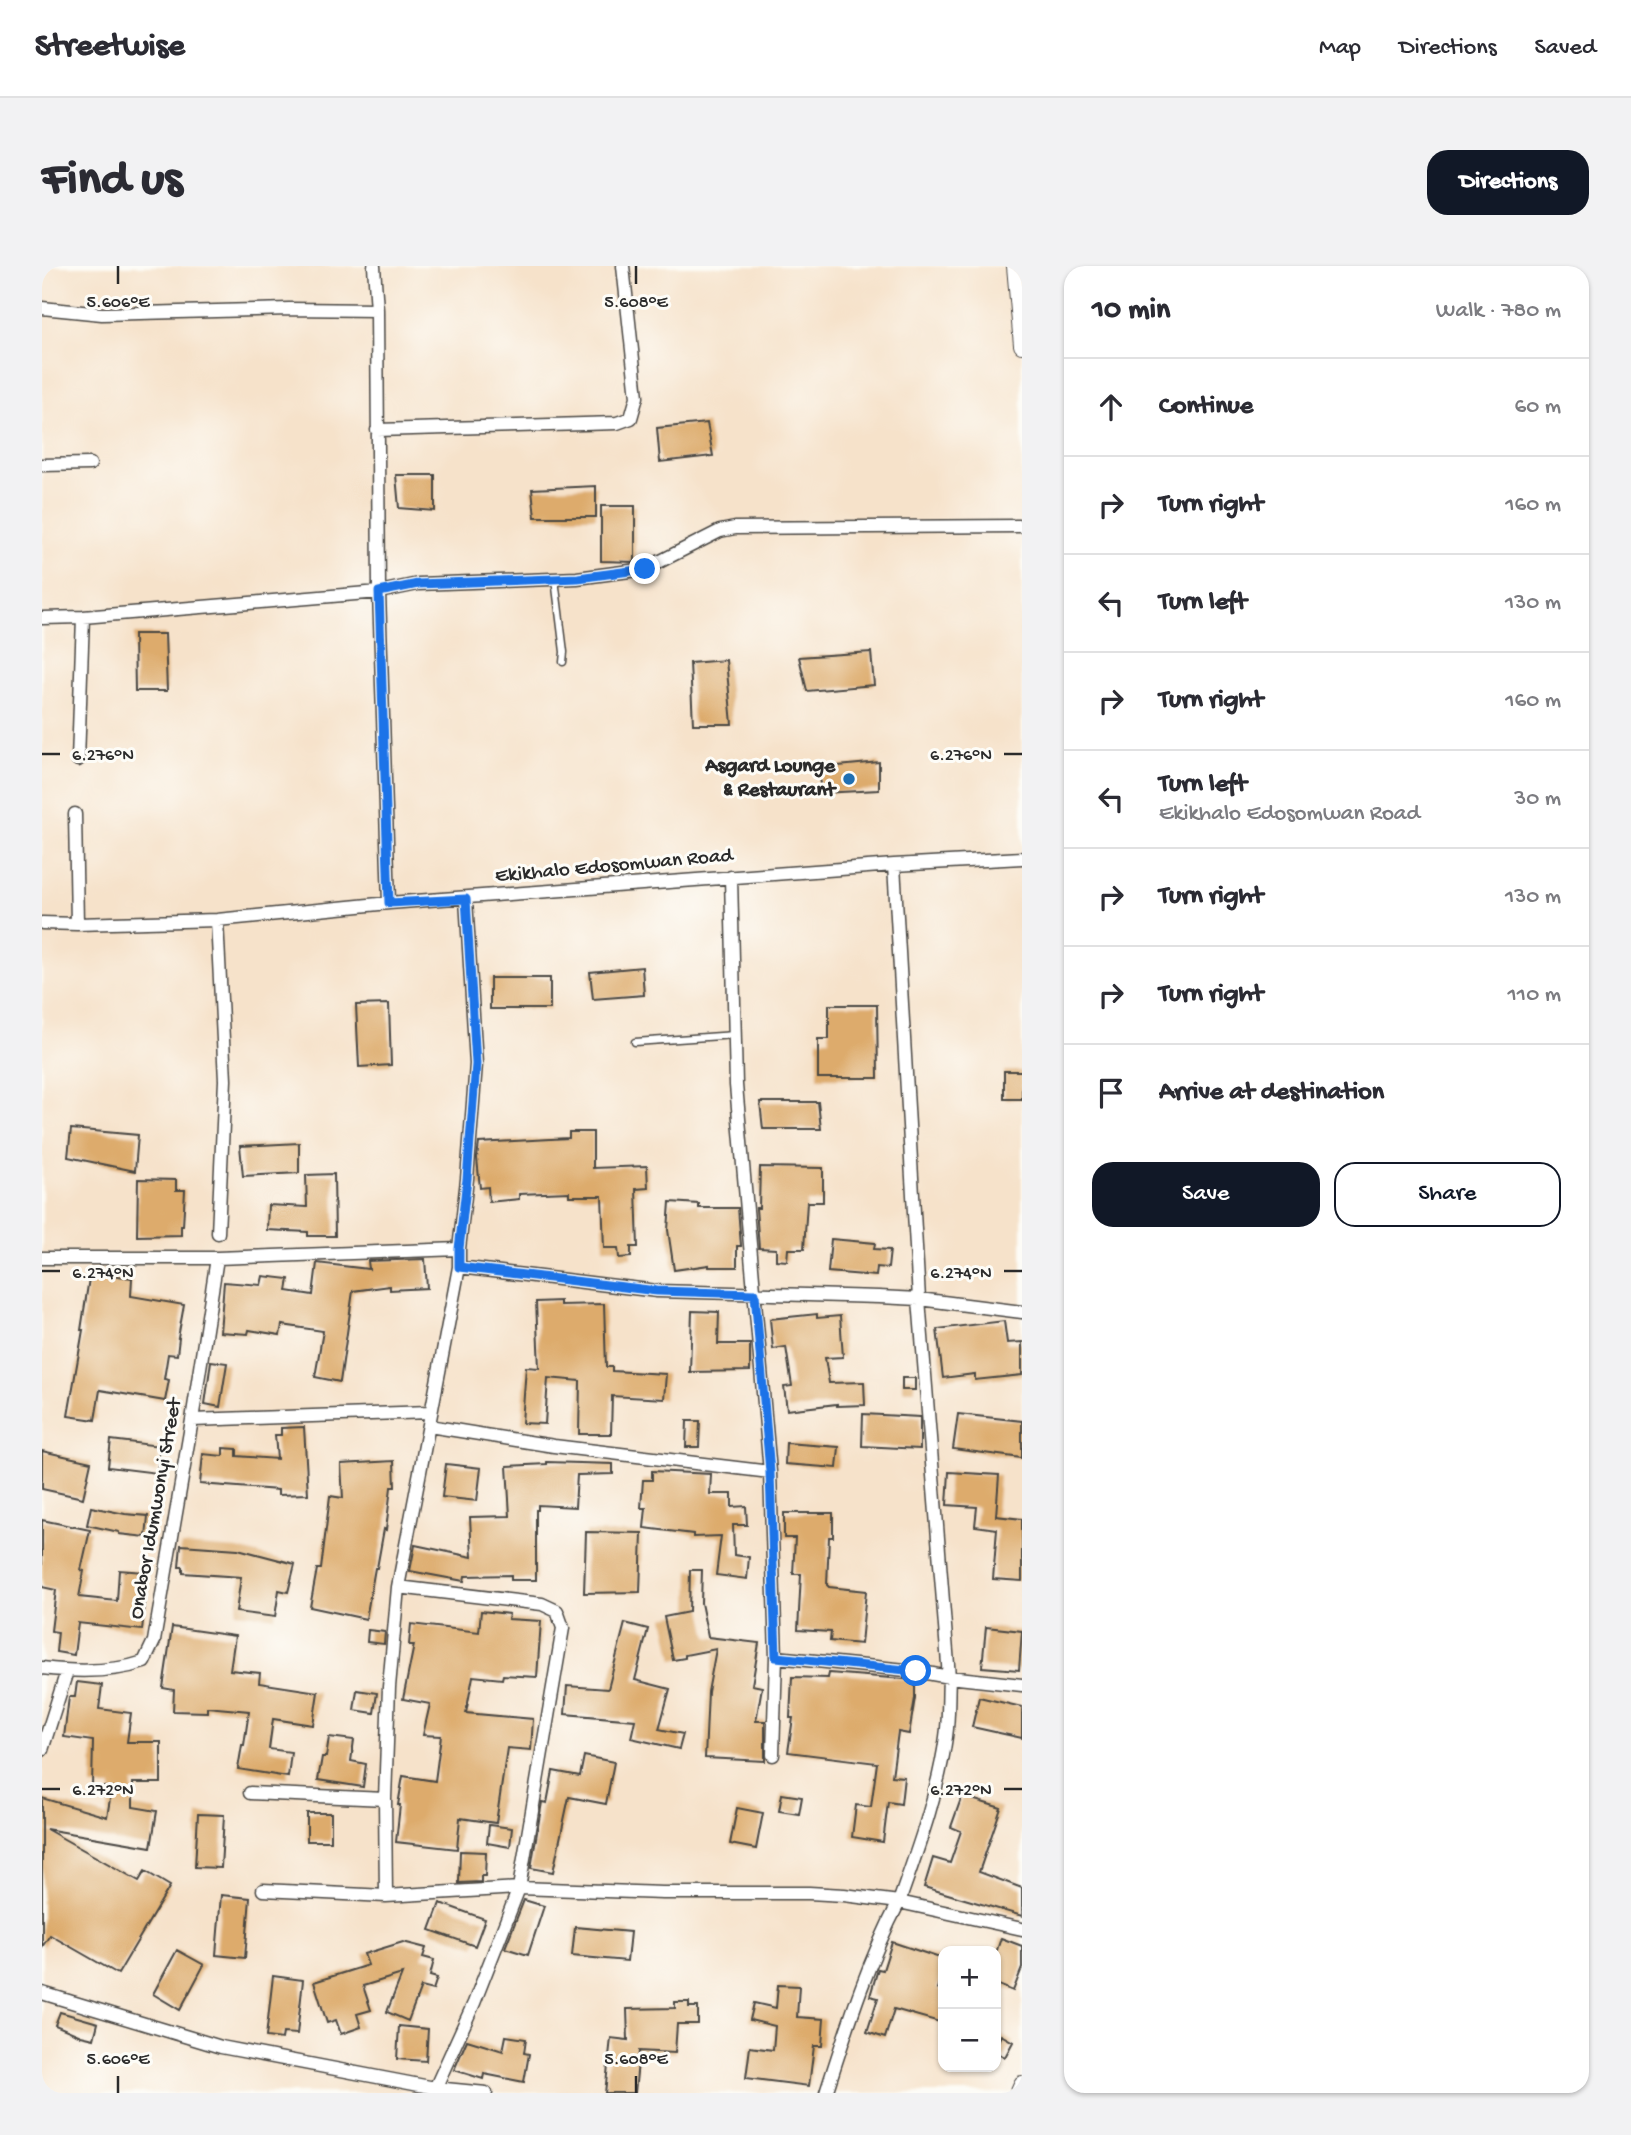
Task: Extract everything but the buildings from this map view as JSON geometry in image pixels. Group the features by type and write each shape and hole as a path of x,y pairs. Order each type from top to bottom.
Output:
{"street":[{"path":"374,266 377,310 379,592 389,903"},
{"path":"377,430 617,423 631,418 637,397 623,266"},
{"path":"1016,266 1022,345"},
{"path":"42,307 102,314 289,309 377,310"},
{"path":"42,464 90,464"},
{"path":"42,618 83,617 379,592 418,584 555,579 645,569 720,531 735,528 1022,526"},
{"path":"78,760 83,617"},
{"path":"75,814 77,924"},
{"name":"Ekikhalo Edosomwan Road","path":"42,923 217,920 389,903 1022,858"},
{"path":"825,2093 871,1964 899,1902 931,1810 946,1735 949,1677 919,1299 894,865"},
{"path":"731,877 736,1085 770,1472 776,1657 773,1755"},
{"path":"386,1896 385,1799 389,1688 398,1587 459,1267 467,1179 476,1064 466,899"},
{"path":"217,920 225,1080 218,1233"},
{"path":"42,1258 217,1258 459,1249"},
{"name":"Onabor Idumwonyi Street","path":"42,1668 67,1671 124,1669 144,1662 154,1641 217,1258"},
{"path":"459,1267 657,1291 919,1299 1022,1312"},
{"path":"192,1420 430,1412"},
{"path":"429,1426 554,1446 770,1472"},
{"path":"398,1587 542,1604 557,1611 563,1629 519,1888 474,2003 434,2091"},
{"path":"776,1657 1022,1685"},
{"path":"42,1750 67,1671"},
{"path":"250,1793 385,1799"},
{"path":"263,1890 386,1896 519,1888 663,1893 810,1893 899,1902 1022,1929"},
{"path":"42,1993 221,2047 434,2091 486,2093"},
{"path":"1018,2093 1022,2084"}],"lane":[{"path":"555,579 563,662"},
{"path":"635,1042 735,1035"}],"place":[{"name":"Asgard Lounge & Restaurant","path":"849,779"}],"route":[{"path":"645,569 578,578 418,584 379,592 389,903 466,899 476,1064 459,1267 657,1291 755,1294 770,1472 776,1657 916,1671"}]}
